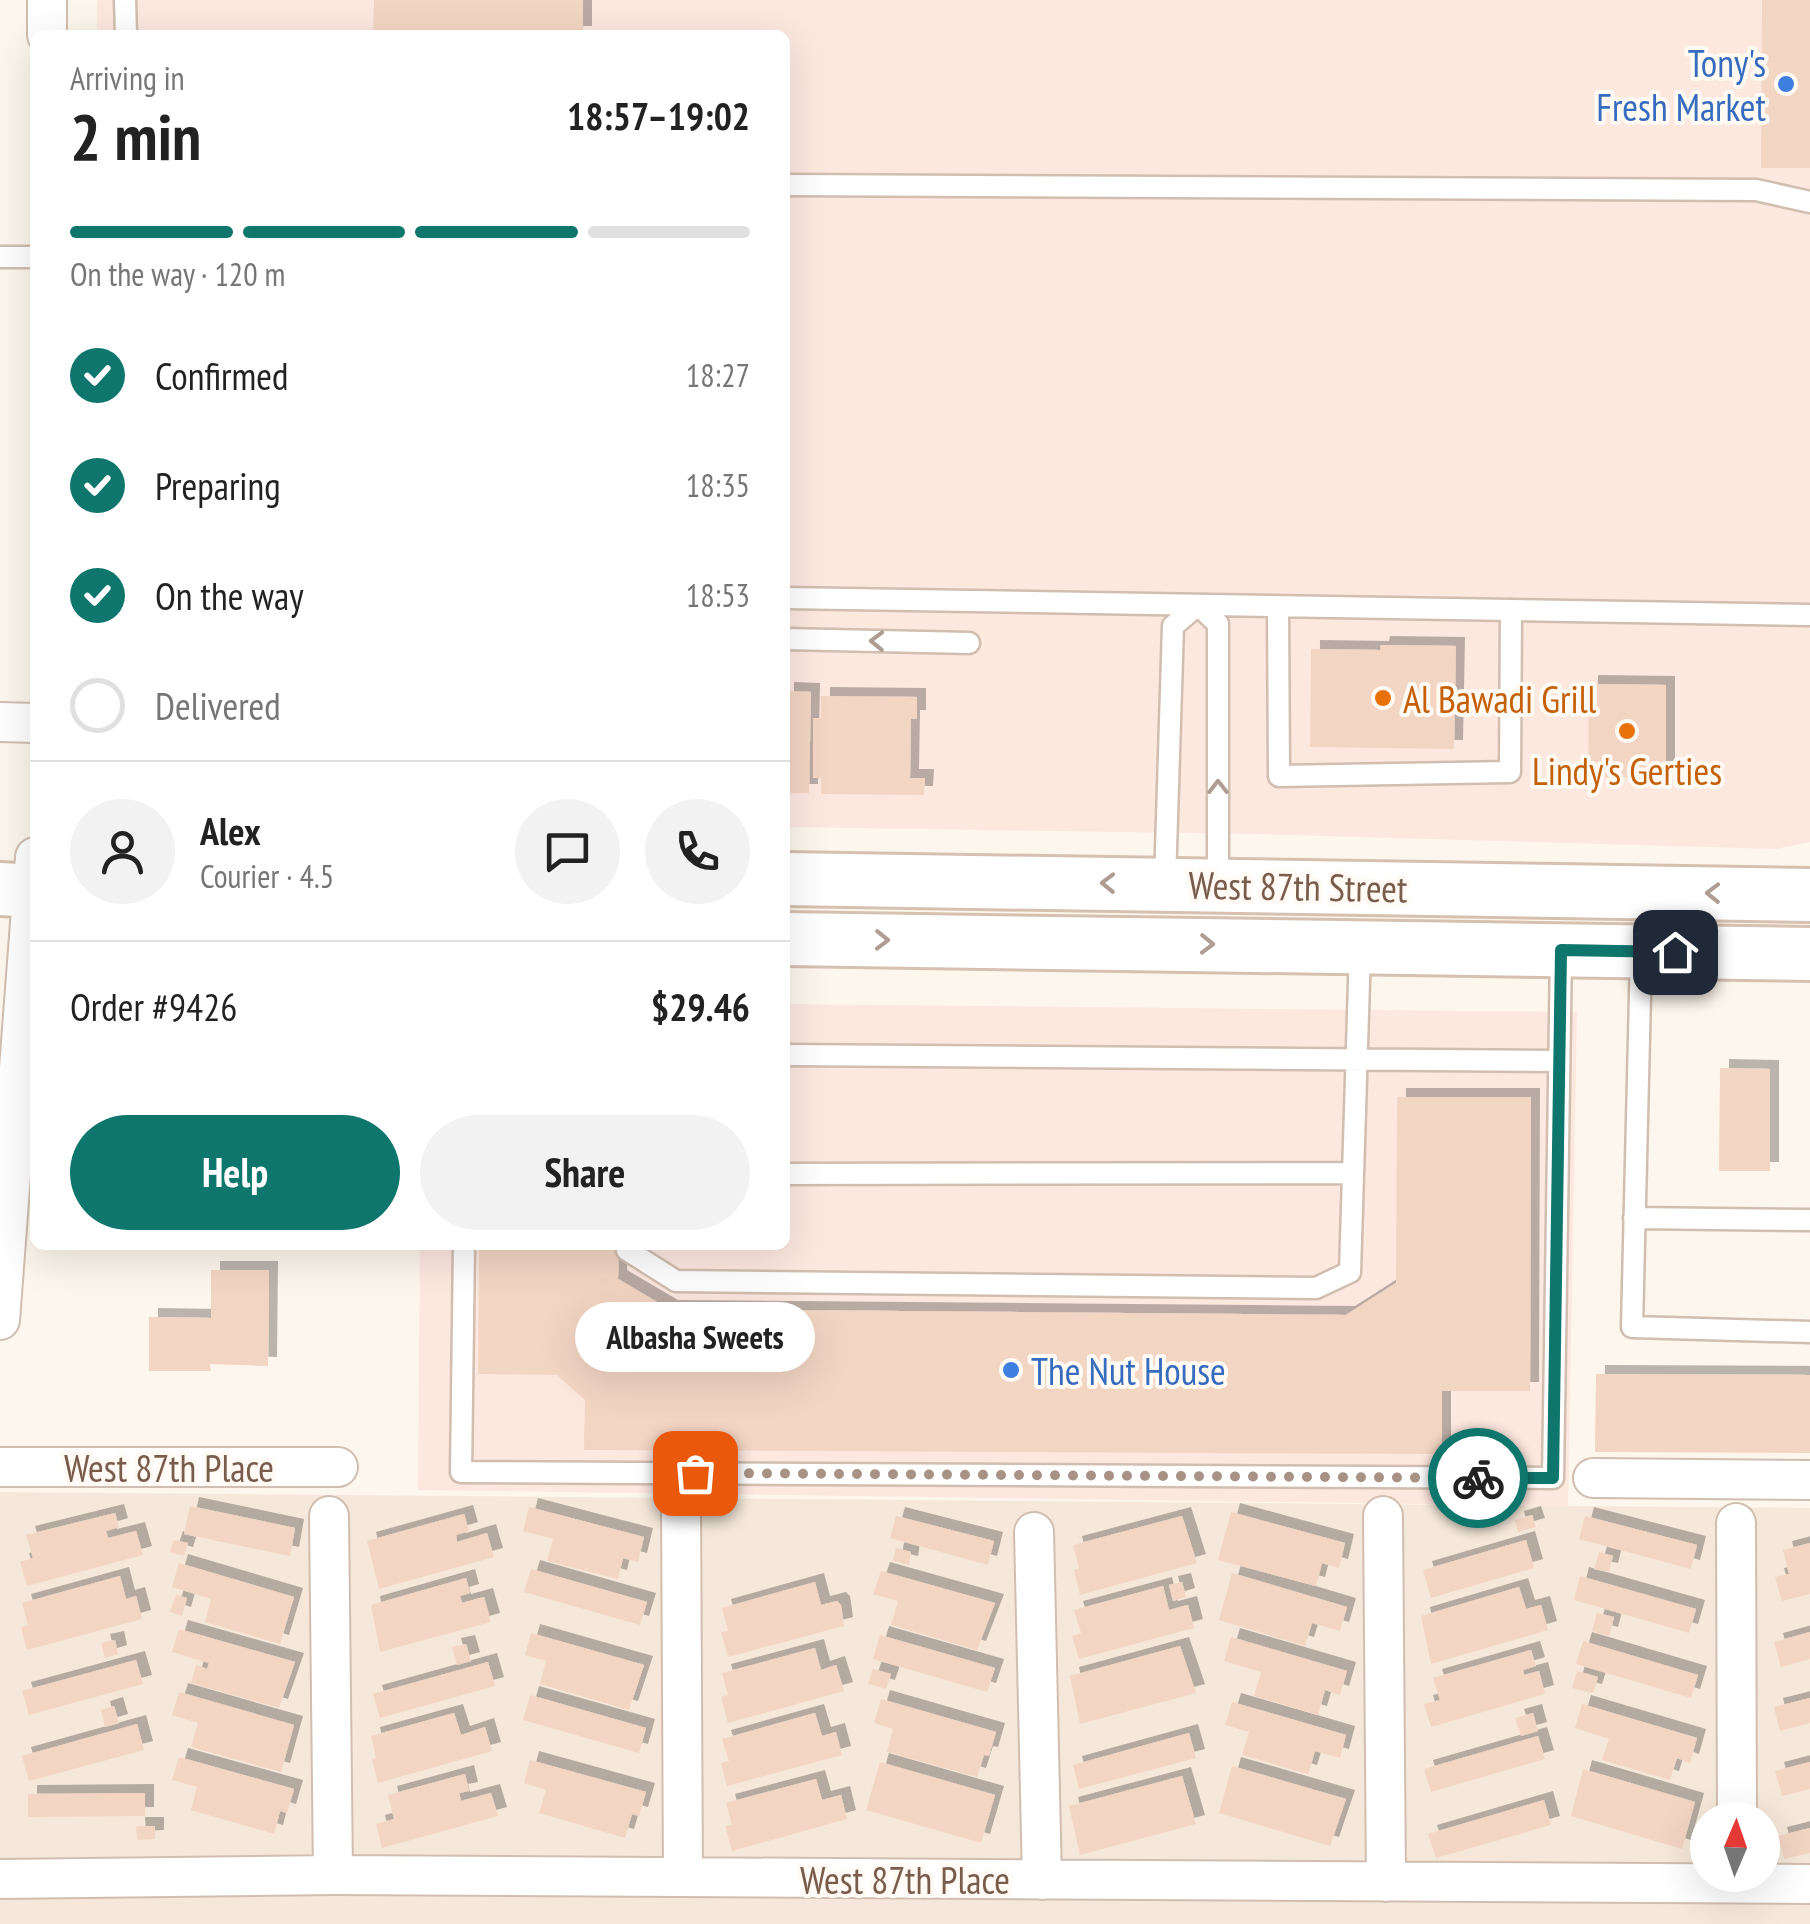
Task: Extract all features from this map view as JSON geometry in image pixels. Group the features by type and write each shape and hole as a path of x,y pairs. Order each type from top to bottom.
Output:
{"main road":[{"name":"West 87th Street","path":"790,879 1810,895"},
{"path":"0,889 30,890"},
{"name":"West 87th Street","path":"790,939 1810,954"}],"street":[{"path":"47,0 47,30"},
{"path":"0,722 30,723"},
{"path":"0,1320 30,940"},
{"name":"West 87th Place","path":"0,1467 338,1466"},
{"path":"1593,1478 1810,1480"},
{"path":"681,1504 683,1877"},
{"path":"329,1516 332,1875"},
{"path":"1383,1516 1386,1882"},
{"path":"1736,1523 1737,1802"},
{"path":"1034,1532 1042,1880"},
{"name":"West 87th Place","path":"0,1879 332,1875 1690,1880"},
{"name":"West 87th Place","path":"1780,1882 1810,1884"}],"lane":[{"path":"126,0 126,30"},
{"path":"790,185 1740,190 1810,202"},
{"path":"0,257 30,257"},
{"path":"790,598 1810,614"},
{"path":"1165,884 1173,626 1198,604"},
{"path":"1198,604 1218,624 1218,885"},
{"path":"1278,606 1279,776 1510,772 1511,610"},
{"path":"790,639 970,643"},
{"path":"627,1250 676,1281 1316,1288 1350,1272 1360,947"},
{"path":"464,1250 461,1472 1553,1478 1561,950"},
{"path":"1641,952 1632,1327 1810,1332"},
{"path":"790,1055 1559,1061"},
{"path":"790,1174 1353,1173"},
{"path":"1634,1218 1810,1220"}],"shaded area":[{"path":"97,0 1810,0 1810,842 1776,849 1256,834 790,827 790,30 97,30"},
{"path":"790,1004 1577,1012 1568,1506 418,1490 420,1250 790,1250"},
{"path":"0,1492 1810,1508 1810,1924 0,1924"}],"building":[{"path":"374,0 583,0 583,30 373,30"},
{"name":"Tony's Fresh Market","path":"1762,0 1810,0 1810,168 1761,168"},
{"name":"Al Bawadi Grill","path":"1381,645 1456,646 1454,749 1310,747 1311,649 1380,650"},
{"name":"Lindy's Gerties","path":"1589,684 1666,685 1666,778 1588,777"},
{"path":"790,691 811,692 809,793 790,793"},
{"path":"821,696 917,697 917,719 911,719 910,778 925,778 924,795 821,794 821,778 813,778 813,718 821,718"},
{"path":"1720,1068 1770,1069 1770,1171 1719,1171"},
{"path":"1397,1097 1531,1097 1530,1391 1442,1391 1442,1454 584,1450 585,1400 557,1375 478,1374 479,1250 619,1250 618,1279 669,1309 1346,1315 1396,1283"},
{"path":"211,1270 269,1270 268,1366 210,1364 211,1371 149,1371 149,1317 211,1318"},
{"path":"1596,1374 1810,1375 1810,1453 1595,1452"},
{"path":"190,1506 295,1528 290,1556 184,1534"},
{"path":"529,1507 644,1537 638,1562 623,1558 618,1579 547,1561 553,1539 523,1531"},
{"path":"1231,1512 1345,1543 1339,1568 1322,1563 1316,1586 1218,1560"},
{"path":"115,1513 119,1527 106,1531 108,1538 136,1531 143,1555 27,1586 20,1562 33,1558 26,1535"},
{"path":"464,1514 469,1531 456,1535 457,1542 487,1533 494,1557 379,1589 367,1541"},
{"path":"1532,1515 1536,1527 1518,1532 1515,1520"},
{"path":"896,1516 994,1541 988,1565 890,1538"},
{"path":"1182,1516 1197,1563 1080,1595 1073,1545"},
{"path":"1585,1516 1697,1545 1691,1569 1579,1539"},
{"path":"174,1540 188,1543 184,1556 170,1552"},
{"path":"1526,1540 1534,1568 1431,1598 1423,1570"},
{"path":"1810,1543 1810,1594 1782,1601 1775,1577 1789,1574 1783,1550"},
{"path":"896,1548 911,1552 909,1565 893,1561"},
{"path":"1599,1552 1613,1556 1609,1572 1594,1569"},
{"path":"179,1563 294,1597 280,1644 205,1622 211,1599 172,1587"},
{"path":"531,1569 647,1602 640,1625 524,1592"},
{"path":"881,1571 995,1603 977,1650 891,1625 898,1601 873,1594"},
{"path":"1232,1573 1347,1607 1340,1631 1312,1623 1305,1646 1219,1620"},
{"path":"120,1576 126,1599 136,1596 142,1619 27,1650 21,1627 28,1625 22,1603"},
{"path":"1580,1576 1696,1609 1689,1633 1574,1600"},
{"path":"466,1578 470,1593 460,1596 462,1603 484,1597 491,1622 380,1652 371,1605"},
{"path":"815,1582 821,1605 837,1601 841,1605 844,1626 728,1657 721,1632 728,1631 722,1608"},
{"path":"1182,1582 1186,1597 1173,1601 1169,1585"},
{"path":"1163,1586 1169,1610 1188,1605 1194,1628 1079,1659 1072,1636 1081,1633 1074,1610"},
{"path":"1519,1587 1526,1609 1541,1605 1548,1630 1431,1664 1421,1616"},
{"path":"176,1595 187,1598 182,1616 170,1612"},
{"path":"1597,1613 1614,1617 1609,1636 1592,1631"},
{"path":"179,1629 295,1662 279,1708 191,1683 196,1665 207,1669 209,1663 172,1652"},
{"path":"1810,1632 1810,1659 1781,1667 1774,1642"},
{"path":"531,1633 644,1665 629,1710 540,1684 546,1661 525,1655"},
{"path":"880,1635 995,1668 987,1692 873,1659"},
{"path":"1231,1637 1347,1671 1340,1695 1325,1690 1318,1715 1254,1696 1261,1672 1224,1661"},
{"path":"115,1640 118,1654 105,1658 101,1643"},
{"path":"1583,1641 1698,1675 1691,1698 1576,1664"},
{"path":"466,1644 471,1661 457,1665 452,1647"},
{"path":"1180,1646 1196,1693 1080,1724 1070,1676"},
{"path":"815,1648 821,1670 836,1665 844,1691 728,1723 721,1697 728,1695 722,1673"},
{"path":"1531,1650 1536,1666 1523,1670 1524,1675 1539,1671 1545,1694 1431,1727 1424,1704 1440,1700 1433,1678"},
{"path":"136,1660 143,1684 29,1715 22,1691"},
{"path":"488,1662 495,1686 380,1718 373,1694"},
{"path":"873,1669 891,1674 886,1689 868,1684"},
{"path":"1577,1671 1598,1677 1593,1693 1572,1688"},
{"path":"179,1692 294,1725 281,1772 191,1747 198,1723 172,1715"},
{"path":"530,1695 646,1728 639,1753 523,1720"},
{"path":"1810,1698 1810,1723 1780,1731 1774,1707"},
{"path":"881,1699 996,1732 977,1777 887,1752 893,1729 874,1723"},
{"path":"1232,1702 1346,1735 1340,1758 1315,1751 1308,1774 1242,1755 1249,1732 1225,1725"},
{"path":"1582,1704 1697,1738 1690,1763 1677,1758 1670,1780 1602,1760 1609,1739 1575,1728"},
{"path":"114,1706 119,1723 105,1727 101,1710"},
{"path":"454,1713 461,1735 485,1727 492,1751 378,1783 371,1736"},
{"path":"815,1713 822,1736 836,1732 842,1755 727,1786 721,1763 729,1761 722,1739"},
{"path":"1533,1713 1538,1731 1521,1736 1515,1718"},
{"path":"137,1724 144,1750 29,1781 22,1756"},
{"path":"1189,1733 1196,1758 1079,1789 1073,1765"},
{"path":"1538,1736 1545,1759 1431,1792 1424,1769"},
{"path":"179,1757 294,1789 287,1813 280,1811 274,1834 191,1810 197,1787 172,1780"},
{"path":"530,1760 646,1792 639,1816 632,1814 625,1838 539,1813 546,1790 524,1783"},
{"path":"880,1762 995,1795 981,1843 866,1810"},
{"path":"1810,1762 1810,1789 1782,1796 1775,1771"},
{"path":"1232,1766 1346,1799 1330,1846 1219,1813"},
{"path":"1583,1769 1695,1802 1690,1802 1690,1820 1682,1849 1571,1816"},
{"path":"465,1774 469,1791 459,1793 461,1801 491,1793 498,1816 382,1848 376,1824 394,1819 388,1795"},
{"path":"1182,1776 1196,1824 1080,1855 1069,1806"},
{"path":"816,1779 822,1800 841,1795 847,1819 732,1851 725,1826 732,1825 726,1803"},
{"path":"145,1793 145,1816 28,1817 28,1794"},
{"path":"1544,1800 1551,1825 1436,1858 1428,1834"},
{"path":"136,1826 155,1826 155,1839 137,1840"},
{"path":"1810,1828 1810,1853 1784,1859 1780,1836"}],"way so far":[{"path":"695,1473 1478,1478"}],"place":[{"name":"Tony's Fresh Market","path":"1786,84"},
{"name":"Al Bawadi Grill","path":"1383,698"},
{"name":"Lindy's Gerties","path":"1627,731"},
{"name":"The Nut House","path":"1011,1370"},
{"name":"Albasha Sweets","path":"695,1473"}],"route":[{"path":"1478,1478 1553,1478 1561,950 1675,952"}]}
